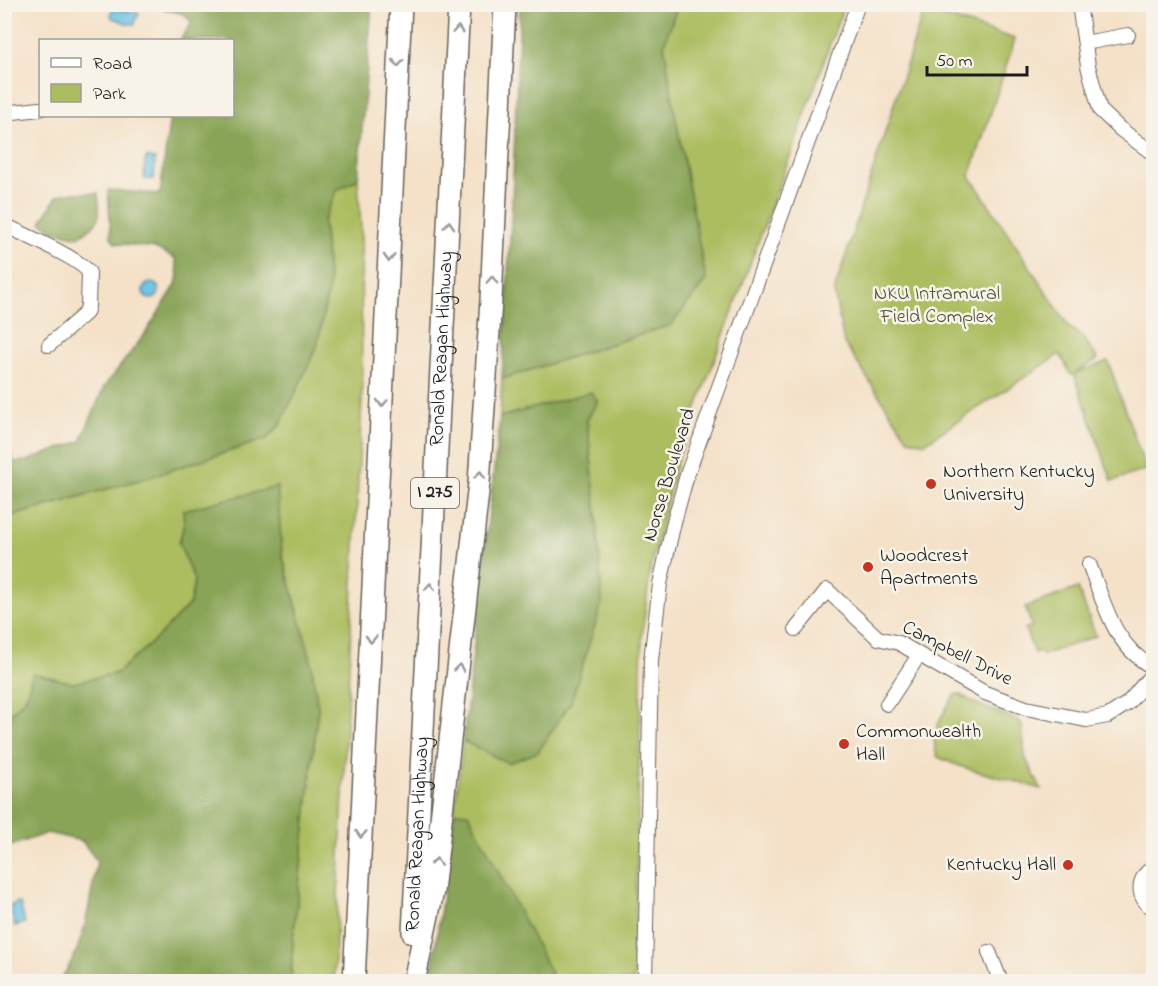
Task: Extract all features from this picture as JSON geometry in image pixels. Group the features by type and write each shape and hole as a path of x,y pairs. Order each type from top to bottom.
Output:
{"highway":[{"path":"354,981 401,4"},
{"name":"Ronald Reagan Highway","path":"412,981 459,4"},
{"path":"412,981 433,891 479,483 491,300 505,4"}],"street":[{"name":"Norse Boulevard","path":"645,981 651,660 660,584 670,537 687,475 858,4"},
{"path":"1079,4 1088,66 1100,110 1120,129 1154,154"},
{"path":"1084,43 1128,35"},
{"path":"4,113 39,109"},
{"path":"4,225 83,265 89,273 86,313 49,345"},
{"name":"Campbell Drive","path":"796,629 827,590 878,638 899,643 985,693 1026,708 1086,720 1108,716 1128,703 1154,670 1124,645 1114,629 1089,564"},
{"path":"887,704 920,655"},
{"path":"1154,867 1144,874 1140,888 1144,902 1154,909"},
{"path":"989,952 1002,981"}],"green space":[{"path":"678,4 844,5 677,461 651,567 642,635 634,981 539,981 538,978 551,973 454,812 463,741 508,763 538,752 571,702 597,517 587,419 591,392 500,417 502,379 671,325 674,108 664,44"},
{"path":"147,5 372,5 358,179 337,190 323,222 329,285 317,347 280,425 266,439 156,475 5,518 5,439 14,462 26,461 81,441 104,387 145,334 176,285 178,275 175,258 155,248 115,243 111,237 108,190 160,194 170,117 234,117 234,39 181,39 192,23 184,14"},
{"path":"520,5 678,5 664,44 706,280 671,325 502,379 512,203"},
{"name":"NKU Intramural Field Complex","path":"924,10 1015,39 970,176 1070,328 1083,337 1098,359 1075,373 1108,361 1146,470 1112,481 1074,374 1071,375 1060,354 925,443 908,439 844,343 834,292"},
{"path":"358,179 361,230 362,399 334,981 291,981 293,940 318,708 310,656 282,554 277,487 184,525 179,543 194,580 190,603 157,638 117,673 73,683 33,674 26,697 5,720 5,518 156,475 266,439 280,425 317,346 329,285 323,222 337,190"},
{"path":"67,193 98,193 98,219 91,228 78,237 52,230 41,222 57,196"},
{"path":"591,392 598,401 587,420 597,517 602,603 571,702 538,752 508,763 463,741 500,417"},
{"path":"277,487 282,554 310,656 318,708 293,940 291,981 59,981 68,968 81,939 97,861 82,841 47,833 5,848 5,720 26,697 33,673 73,683 117,673 157,638 190,604 194,580 179,543 184,525 183,510"},
{"path":"1078,588 1096,636 1043,655 1041,651 1034,653 1025,629 1032,626 1025,607"},
{"path":"959,694 1022,724 1025,757 1041,789 963,767 938,757 934,741 938,725 955,695"},
{"path":"454,812 468,813 551,973 538,978 539,981 430,982"}],"water":[{"path":"115,8 137,12 139,16 135,24 126,24 112,18 112,10"},
{"path":"147,157 155,159 154,179 144,179"},
{"path":"151,283 157,285 159,291 157,297 151,299 145,297 143,291 145,285"},
{"path":"20,903 25,923 15,926 10,906"}],"place":[{"name":"Northern Kentucky University","path":"931,484"},
{"name":"Woodcrest Apartments","path":"868,567"},
{"name":"Commonwealth Hall","path":"844,744"},
{"name":"Kentucky Hall","path":"1068,865"}]}
